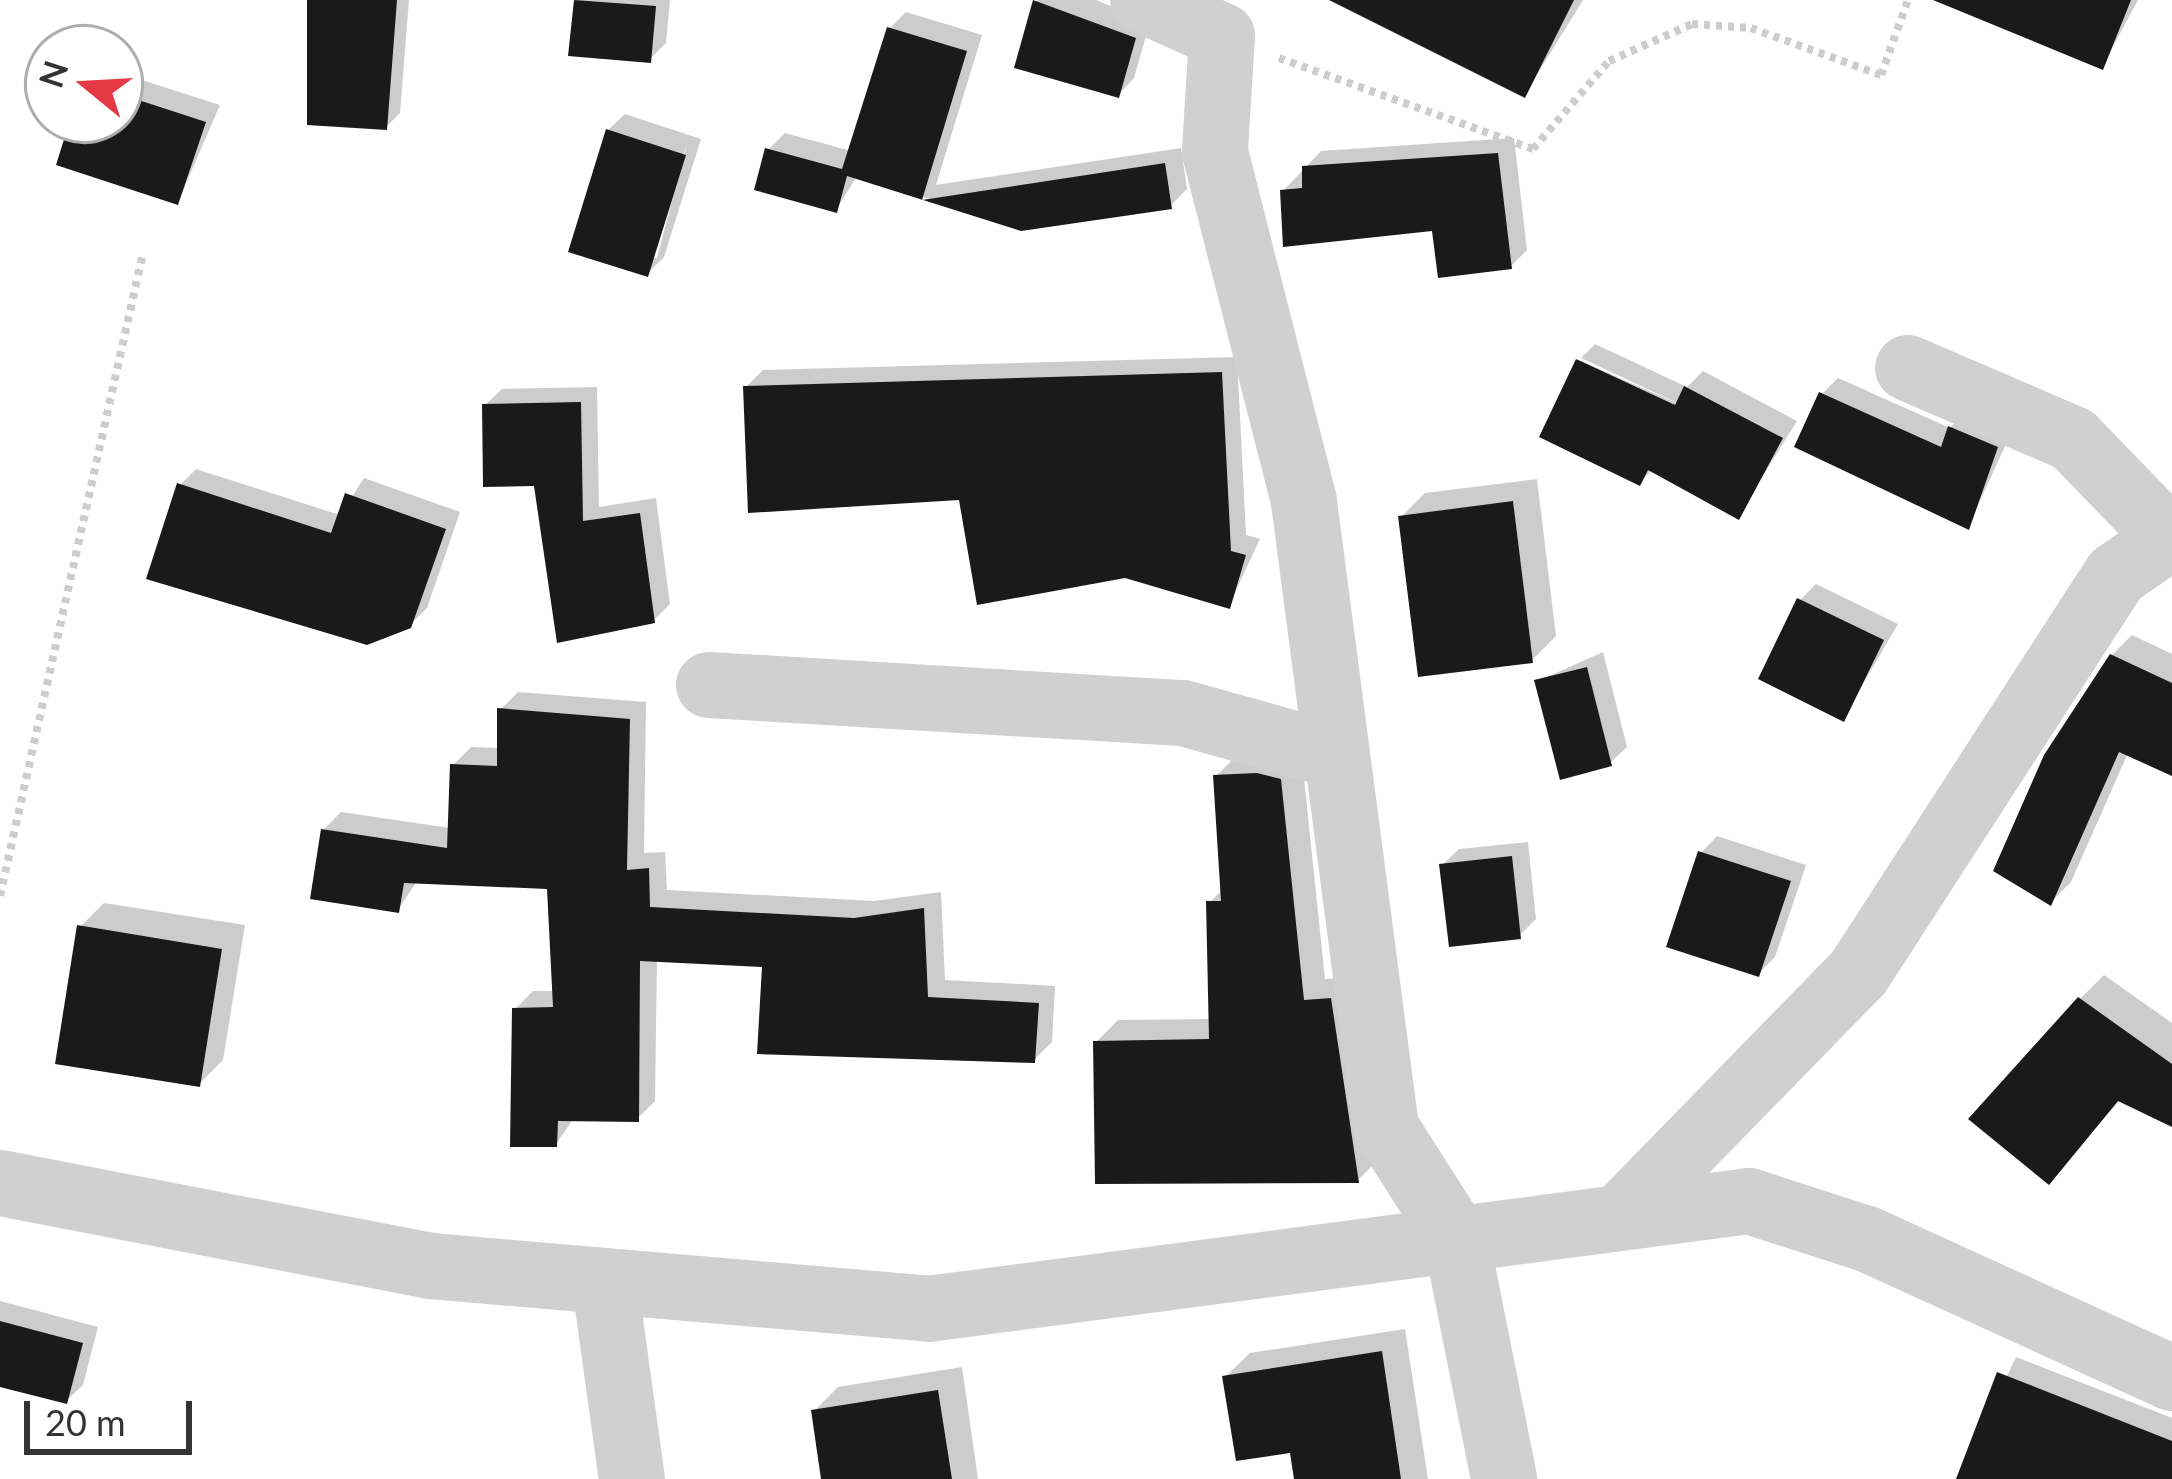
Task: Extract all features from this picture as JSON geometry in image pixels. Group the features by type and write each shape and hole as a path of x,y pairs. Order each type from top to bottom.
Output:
{"street":[{"path":"1143,0 1222,36 1215,152 1304,502 1333,755 1386,1128 1456,1238 1504,1479"},
{"path":"1622,1215 1859,972 2116,575 2168,534 2073,439 1908,368"},
{"path":"709,685 1183,713 1333,755"},
{"path":"0,1183 431,1266 605,1285 928,1309 1749,1201 1867,1239 2172,1378"},
{"path":"605,1285 632,1479"}],"path":[{"path":"1222,36 1533,149 1610,61 1692,24 1751,28 1881,75 1908,0"},
{"path":"0,896 142,257"}],"building":[{"path":"307,0 397,0 387,130 307,125"},
{"path":"574,0 656,6 651,63 568,56"},
{"path":"1033,0 1136,38 1119,98 1014,68"},
{"path":"1329,0 1574,0 1525,98"},
{"path":"1933,0 2131,0 2103,70"},
{"path":"887,27 967,51 922,200 847,176 837,213 754,190 765,148 842,169"},
{"path":"144,102 206,122 178,205 56,165 63,144 144,144"},
{"path":"606,129 686,155 648,277 568,252"},
{"path":"1498,153 1512,269 1438,278 1432,231 1283,247 1280,190 1302,188 1302,166"},
{"path":"1165,163 1172,209 1021,231 923,200"},
{"path":"1576,359 1675,405 1684,386 1783,438 1739,520 1648,470 1640,486 1539,437"},
{"path":"1222,372 1231,551 1246,555 1230,609 1125,578 977,605 959,500 748,513 743,386"},
{"path":"1819,392 1941,447 1948,426 1998,447 1969,530 1794,447"},
{"path":"581,402 583,521 640,513 655,623 557,643 534,486 483,487 482,404"},
{"path":"177,483 331,533 345,493 446,529 411,628 367,645 146,579"},
{"path":"1513,501 1533,663 1418,677 1398,516"},
{"path":"1797,598 1884,640 1844,722 1758,679"},
{"path":"2110,654 2172,683 2172,776 2119,752 2051,906 1993,871 2044,755"},
{"path":"1587,667 1612,766 1560,780 1534,680"},
{"path":"497,708 630,719 627,870 649,868 650,907 854,918 924,908 928,997 1039,1003 1035,1063 757,1054 762,967 640,961 639,1122 558,1121 557,1147 510,1147 512,1008 553,1007 547,889 404,883 399,913 310,899 321,829 447,848 450,764 497,766"},
{"path":"1257,773 1281,779 1304,1000 1331,998 1359,1183 1095,1184 1093,1041 1209,1039 1206,901 1221,901 1213,775"},
{"path":"1698,851 1791,881 1759,977 1666,947"},
{"path":"1512,856 1521,939 1449,947 1439,864"},
{"path":"77,925 222,949 200,1087 55,1064"},
{"path":"2078,997 2172,1064 2172,1127 2118,1101 2049,1185 1968,1119"},
{"path":"0,1321 83,1343 67,1404 0,1387"},
{"path":"1382,1351 1401,1479 1294,1479 1290,1453 1236,1461 1222,1376"},
{"path":"1997,1372 2172,1441 2172,1479 1956,1479"},
{"path":"938,1390 952,1479 821,1479 811,1410"}]}
